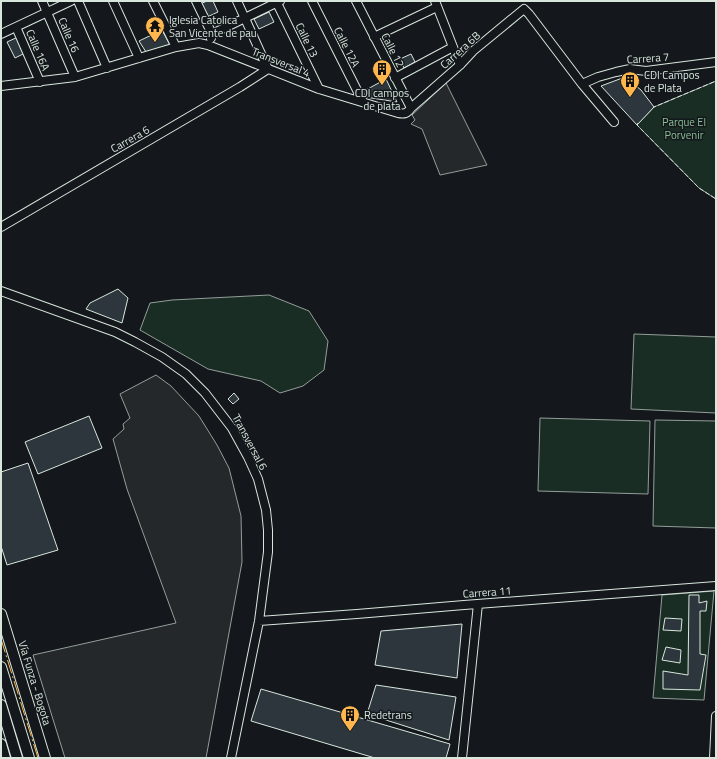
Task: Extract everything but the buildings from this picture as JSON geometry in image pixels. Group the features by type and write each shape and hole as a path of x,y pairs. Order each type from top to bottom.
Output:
{"main road":[{"name":"Vía Funza - Bogota","path":"1,614 45,758"},
{"path":"1,667 29,758"},
{"path":"1,685 24,758"},
{"path":"1,705 18,758"},
{"path":"1,727 11,758"},
{"path":"1,744 5,758"}],"street":[{"name":"Calle 16","path":"42,1 75,77"},
{"path":"1,34 71,1"},
{"path":"78,1 107,68"},
{"path":"113,1 139,58"},
{"path":"153,1 176,47"},
{"path":"196,1 212,34"},
{"path":"237,1 268,69"},
{"name":"Calle 12A","path":"312,1 363,102"},
{"path":"208,45 212,34 278,2"},
{"name":"Calle 13","path":"278,2 319,89"},
{"name":"Calle 12","path":"359,2 374,37 410,108"},
{"path":"374,37 436,4 460,65"},
{"name":"Carrera 6B","path":"410,108 460,65 473,51 524,9 582,84"},
{"name":"Calle 16A","path":"16,27 40,82"},
{"name":"Transversal 4","path":"2,84 40,82 75,77 176,47 199,43 208,45 319,89 398,114 409,112 410,108"},
{"path":"395,78 453,47"},
{"name":"Carrera 7","path":"582,84 598,77 616,72 630,70 646,71 716,62"},
{"name":"Carrera 6","path":"1,227 240,87 268,69"},
{"path":"582,84 614,122"},
{"name":"Transversal 6","path":"1,291 105,328 148,348 176,367 197,384 213,402 232,428 248,457 258,479 264,499 268,523 268,552 259,621 231,758"},
{"name":"Carrera 11","path":"259,621 716,586"},
{"path":"462,758 478,604"},
{"path":"714,758 716,716"}],"green space":[{"name":"Parque El Porvenir","path":"716,81 716,199 699,188 637,125 654,107"},
{"path":"269,295 309,311 328,341 324,370 303,386 280,393 261,381 208,369 140,330 150,303 172,300"},
{"path":"634,334 716,337 716,413 631,409"},
{"path":"540,418 650,421 648,494 538,491"},
{"path":"655,420 716,421 716,528 653,526"},
{"path":"714,591 704,700 653,698 662,595"}],"shaded area":[{"path":"446,83 487,165 440,175 422,129 411,124 415,120 412,115"},
{"path":"156,375 171,386 199,416 217,445 229,468 241,516 242,562 206,758 65,758 33,655 176,623 127,489 113,439 124,429 123,424 130,418 120,394"}],"fence":[{"path":"652,109 716,81"},
{"path":"638,123 637,125 699,188 716,199"}],"power":[{"path":"1,639 38,758"}],"place":[{"name":"Iglesia Catolica San Vicente de pau","path":"155,43"},
{"name":"CDI campos de plata","path":"382,86"},
{"name":"CDI Campos de Plata","path":"630,98"},
{"name":"Redetrans","path":"350,732"}]}
